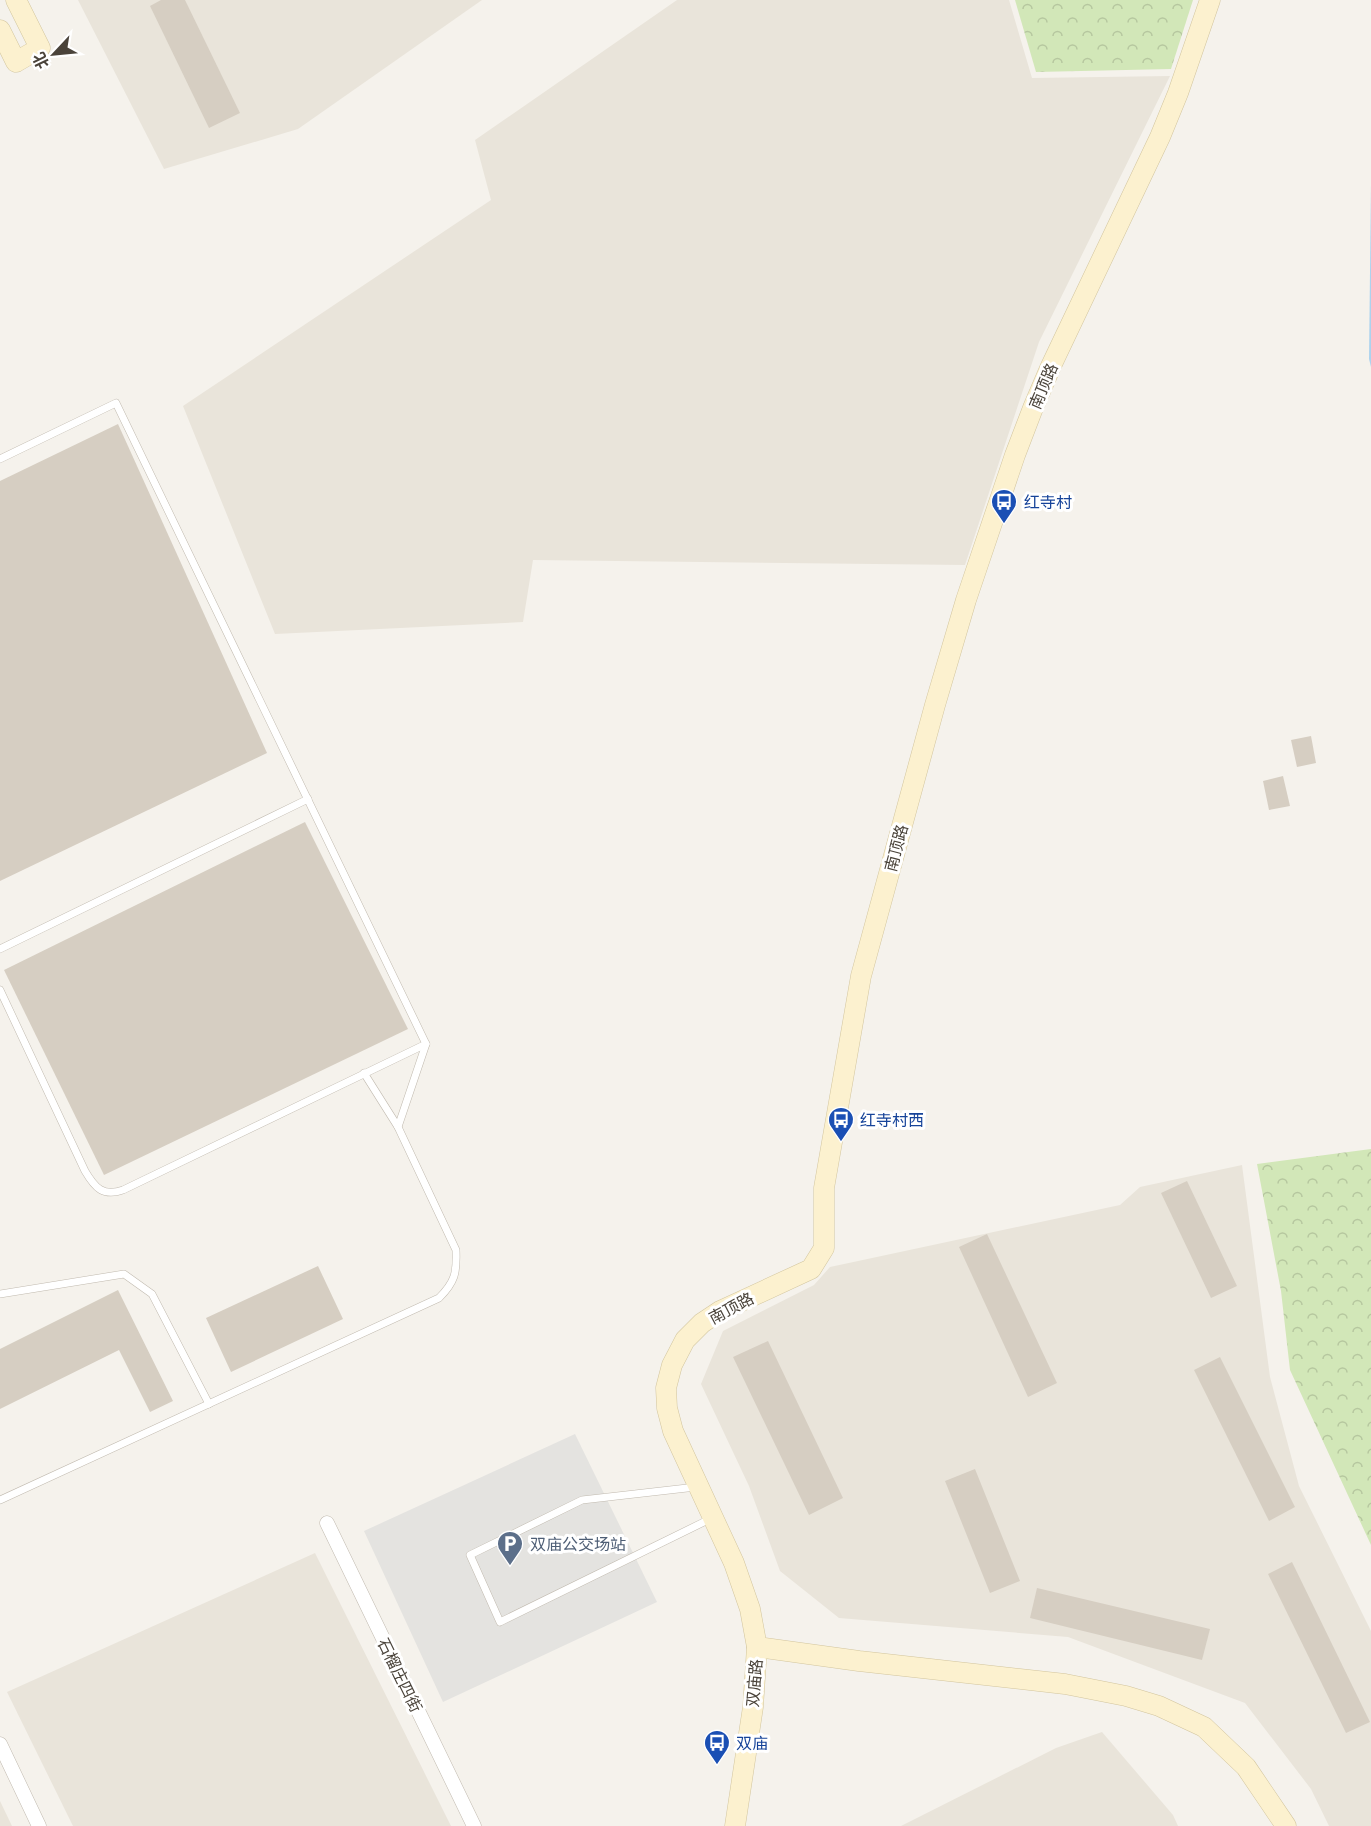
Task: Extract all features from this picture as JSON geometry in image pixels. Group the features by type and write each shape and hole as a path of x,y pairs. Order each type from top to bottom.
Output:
{"street":[{"path":"0,30 16,62 40,48 16,0"},
{"name":"南顶路","path":"757,1647 750,1609 740,1579 673,1431 667,1408 666,1388 672,1365 685,1340 702,1323 720,1311 811,1269 824,1248 824,1188 861,976 966,600 1033,408 1160,137 1178,93 1210,0"},
{"name":"石榴庄四街","path":"327,1523 474,1826"},
{"path":"757,1647 1065,1684 1126,1696 1159,1706 1204,1727 1246,1767 1286,1826"},
{"name":"双庙路","path":"735,1826 753,1707 757,1647"},
{"path":"0,1744 39,1826"}],"lane":[{"path":"0,459 116,403 426,1044 398,1127"},
{"path":"0,950 308,799"},
{"path":"0,990 85,1171 96,1188 106,1193 123,1190 426,1044"},
{"path":"0,1500 439,1298 451,1286 457,1268 456,1250 398,1127 364,1073"},
{"path":"0,1294 124,1274 152,1294 210,1404"},
{"path":"699,1486 582,1500 470,1555 500,1622 713,1518"}],"shaded area":[{"path":"78,0 482,0 298,129 164,169"},
{"path":"677,0 1009,0 1032,78 1170,76 1039,342 965,565 533,560 523,622 275,634 183,406 491,200 475,140"},
{"path":"1242,1165 1270,1377 1299,1486 1371,1631 1371,1826 1329,1826 1311,1789 1245,1703 1068,1637 839,1618 780,1571 749,1486 701,1384 723,1331 814,1285 830,1267 1120,1205 1140,1187"},
{"name":"双庙公交场站","path":"575,1434 657,1602 443,1702 364,1531"},
{"path":"315,1553 451,1826 73,1826 7,1692"},
{"path":"1102,1732 1173,1815 1178,1826 901,1826 1056,1748"},
{"path":"0,1801 12,1826 0,1826"}],"green space":[{"path":"1015,0 1193,0 1171,69 1036,72"},
{"path":"1371,1149 1371,1545 1290,1370 1281,1291 1257,1164"}],"water":[{"path":"1371,184 1371,367 1369,359"}],"building":[{"path":"161,0 185,0 240,113 209,128 150,6"},
{"path":"118,424 267,753 0,881 0,481"},
{"path":"1311,736 1316,763 1297,767 1291,740"},
{"path":"1283,776 1290,806 1269,810 1263,781"},
{"path":"305,822 408,1029 104,1175 4,970"},
{"path":"1187,1181 1237,1286 1211,1298 1161,1193"},
{"path":"987,1234 1057,1383 1028,1397 959,1247"},
{"path":"318,1266 343,1319 231,1372 206,1318"},
{"path":"118,1290 173,1401 150,1412 119,1350 0,1409 0,1349"},
{"path":"768,1341 843,1498 809,1515 733,1357"},
{"path":"1220,1357 1295,1507 1269,1521 1194,1370"},
{"path":"975,1469 1020,1581 990,1593 945,1481"},
{"path":"1292,1562 1370,1722 1346,1733 1268,1574"},
{"path":"1037,1588 1210,1629 1202,1660 1030,1618"}],"place":[{"name":"红寺村","path":"1004,525"},
{"name":"红寺村西","path":"841,1143"},
{"name":"双庙公交场站","path":"510,1567"},
{"name":"双庙","path":"717,1766"}]}
